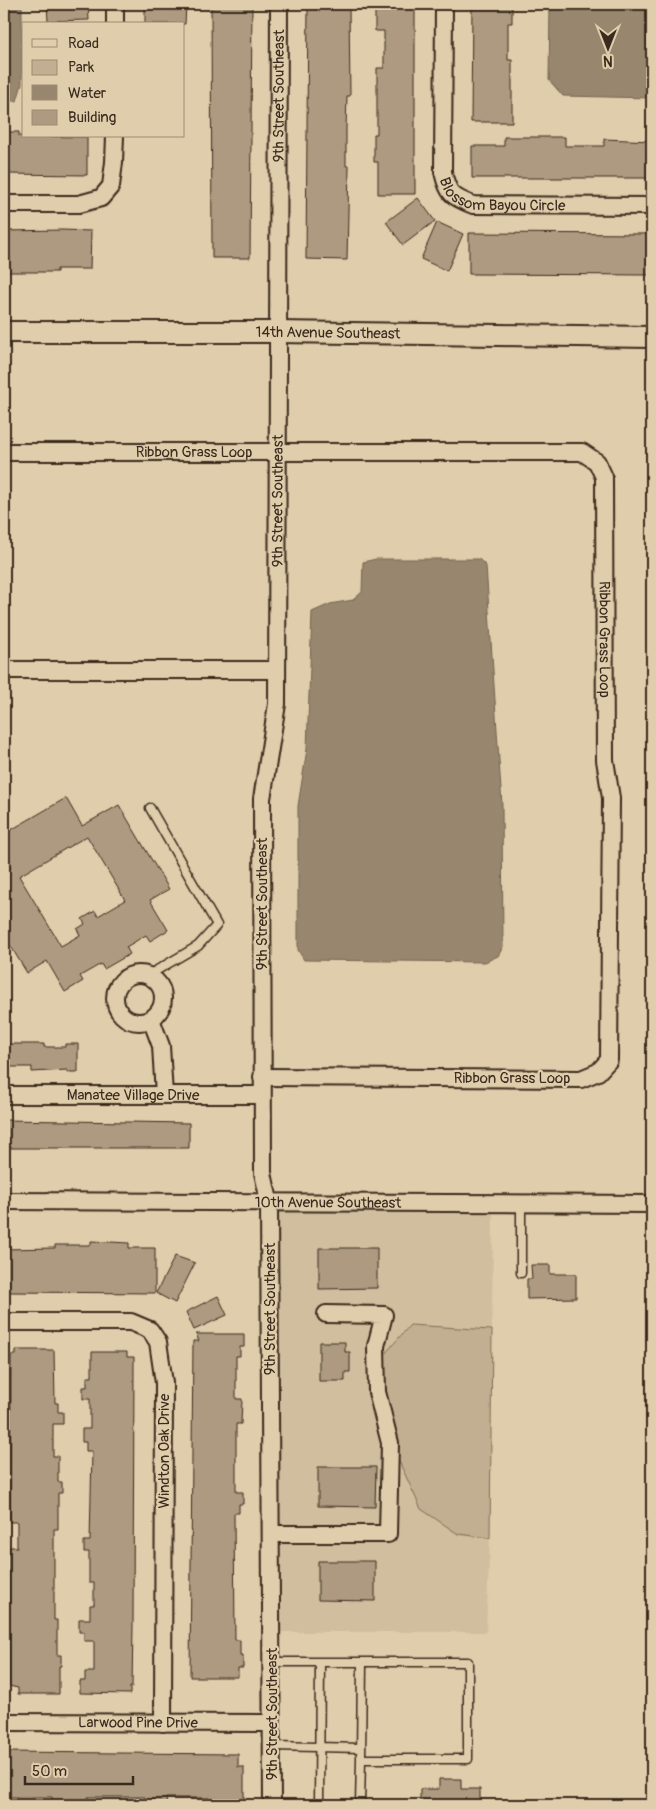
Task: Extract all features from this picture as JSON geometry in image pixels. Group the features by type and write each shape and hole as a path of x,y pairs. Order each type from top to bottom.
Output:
{"street":[{"path":"115,4 115,22"},
{"name":"9th Street Southeast","path":"272,1805 269,1201 263,1174 262,799 277,704 279,4"},
{"name":"Blossom Bayou Circle","path":"444,4 443,172 447,189 456,199 473,205 652,206"},
{"path":"4,204 79,204 102,198 111,186 114,138"},
{"name":"14th Avenue Southeast","path":"4,332 277,332 652,337"},
{"name":"Ribbon Grass Loop","path":"4,452 582,452 598,462 604,477 605,760 611,798 611,1041 609,1060 598,1072 581,1078 262,1077"},
{"path":"4,670 277,670"},
{"path":"131,975 147,976 159,985 163,1000 161,1008 152,1019 144,1022 128,1020 117,1008 115,1001 118,985 131,975"},
{"path":"152,1019 161,1046 164,1095"},
{"name":"Manatee Village Drive","path":"4,1095 262,1095"},
{"name":"10th Avenue Southeast","path":"4,1201 652,1204"},
{"path":"271,1534 388,1534 390,1444 377,1392 376,1346 384,1315 326,1314"},
{"name":"Windton Oak Drive","path":"4,1322 131,1322 150,1330 158,1342 164,1383 163,1723"},
{"name":"Larwood Pine Drive","path":"4,1722 272,1723"}],"lane":[{"path":"147,976 198,946 216,926 150,808"},
{"path":"520,1203 520,1273"},
{"path":"272,1662 468,1662 468,1759 361,1759"},
{"path":"319,1805 320,1662"},
{"path":"360,1805 362,1662"},
{"path":"272,1746 361,1748"}],"shaded area":[{"path":"277,1210 493,1211 492,1330 410,1325 384,1355 391,1318 384,1307 319,1306 319,1322 374,1323 382,1445 381,1525 279,1526"},
{"path":"397,1457 458,1534 490,1538 486,1632 279,1632 279,1542 388,1542"}],"green space":[{"path":"410,1325 492,1330 490,1538 458,1534 421,1509 397,1457 385,1391 384,1355"}],"water":[{"path":"4,4 22,4 22,84 17,101 4,101"},
{"path":"550,4 652,4 652,98 563,96 549,80"},
{"path":"376,559 479,559 486,566 502,805 503,947 498,956 485,962 304,960 298,950 298,806 307,749 312,612 330,604 353,600 362,592 363,562"}],"building":[{"path":"47,4 88,4 89,20 48,21"},
{"path":"145,4 186,4 185,24 185,22 145,22"},
{"path":"211,4 252,4 250,258 212,258"},
{"path":"308,4 349,4 350,96 347,96 346,128 346,166 349,166 347,260 306,259"},
{"path":"375,4 415,4 415,194 378,194 378,162 374,162 374,134 377,134 377,68 384,68 384,31 375,31"},
{"path":"472,4 512,4 512,23 508,23 508,60 512,60 512,122 471,122"},
{"path":"4,132 19,132 19,136 22,136 22,138 87,138 87,175 4,174"},
{"path":"504,137 565,137 565,146 604,146 604,139 652,141 652,178 472,178 472,146 504,146"},
{"path":"418,198 435,221 403,245 386,222"},
{"path":"437,222 463,234 447,271 421,259"},
{"path":"4,231 91,231 90,269 57,269 57,272 4,272"},
{"path":"469,233 652,234 652,275 469,274"},
{"path":"66,798 82,826 119,805 169,889 150,900 168,930 150,941 146,935 126,947 130,954 104,969 101,964 80,976 83,981 65,992 47,961 27,973 4,935 4,873 11,868 4,856 4,834","holes":["87,836 125,900 98,916 95,911 82,919 85,924 77,929 80,935 61,946 19,876"]},
{"path":"4,1044 44,1044 44,1047 65,1047 65,1044 78,1044 78,1072 67,1072 67,1070 32,1072 32,1067 4,1067"},
{"path":"4,1120 189,1123 189,1148 4,1148"},
{"path":"91,1241 129,1243 129,1248 155,1248 155,1293 8,1292 8,1286 4,1286 4,1249 55,1248 55,1245 91,1245"},
{"path":"319,1248 377,1248 377,1288 319,1289"},
{"path":"175,1256 195,1263 175,1303 156,1293"},
{"path":"531,1265 550,1265 550,1274 576,1274 576,1298 527,1299 527,1279 532,1279"},
{"path":"218,1296 227,1315 194,1330 186,1312"},
{"path":"196,1334 244,1334 244,1347 240,1347 240,1356 236,1356 236,1399 242,1399 241,1424 236,1424 236,1492 243,1492 243,1504 239,1504 239,1513 234,1513 235,1640 240,1640 240,1655 243,1655 243,1668 238,1668 238,1677 190,1677 193,1341 199,1341"},
{"path":"319,1342 345,1342 345,1352 350,1352 350,1372 345,1372 345,1381 319,1381"},
{"path":"16,1350 54,1350 55,1403 58,1403 58,1412 63,1412 63,1424 53,1424 53,1456 58,1456 58,1482 62,1482 62,1493 58,1493 58,1529 54,1529 54,1620 57,1620 57,1655 61,1655 59,1694 18,1694 18,1688 9,1686 9,1547 17,1547 17,1522 10,1522 11,1355 16,1355"},
{"path":"92,1352 127,1352 127,1357 134,1357 133,1626 132,1687 130,1687 130,1694 80,1693 80,1681 85,1681 85,1672 94,1672 94,1641 84,1641 84,1632 79,1632 79,1619 90,1619 90,1605 94,1605 94,1583 89,1583 89,1552 84,1552 84,1541 90,1541 92,1451 86,1451 86,1442 82,1442 82,1429 90,1429 90,1399 83,1399 83,1387 87,1387 87,1377 92,1377"},
{"path":"318,1467 376,1467 375,1507 318,1506"},
{"path":"318,1561 375,1561 375,1601 318,1600"},
{"path":"4,1752 238,1754 238,1767 244,1767 244,1803 209,1803 209,1798 166,1798 167,1805 154,1805 154,1800 145,1800 145,1797 88,1797 88,1800 78,1800 78,1804 66,1804 66,1802 52,1802 52,1797 4,1797"},
{"path":"439,1779 461,1779 461,1789 480,1789 480,1805 420,1805 420,1789 439,1789"}]}
